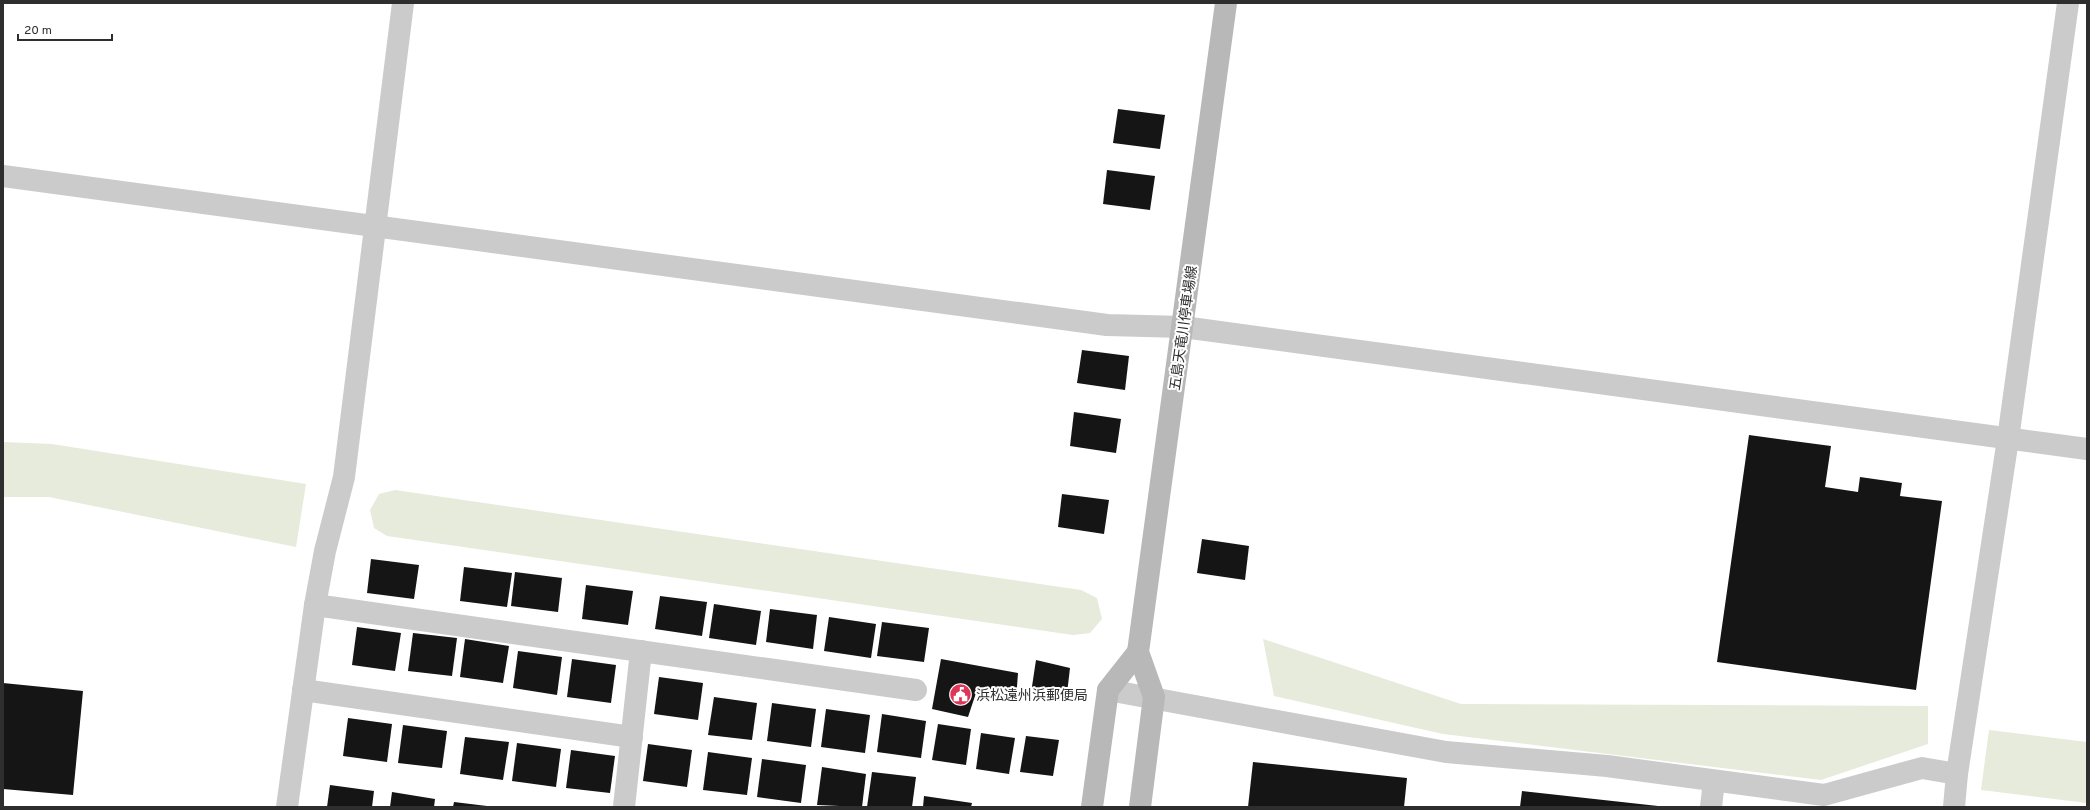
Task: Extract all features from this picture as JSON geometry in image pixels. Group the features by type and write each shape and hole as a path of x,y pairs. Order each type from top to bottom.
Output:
{"main road":[{"name":"五島天竜川停車場線","path":"1140,807 1154,697 1138,652 1226,3"},
{"path":"1092,807 1108,690 1138,652"}],"street":[{"path":"287,807 315,605 325,551 344,477 404,3"},
{"path":"1954,807 1957,774 2008,438 2068,3"},
{"path":"3,176 1107,325 1183,327 2087,449"},
{"path":"315,605 916,690"},
{"path":"624,807 641,651"},
{"path":"303,690 632,737"},
{"path":"1108,690 1154,697 1446,752 1607,766 1824,795 1922,768 1957,774"},
{"path":"1711,807 1714,781"}],"shaded area":[{"path":"3,442 52,444 306,484 296,547 49,497 3,497"},
{"path":"395,490 1081,590 1097,598 1102,619 1090,633 1073,635 387,536 374,528 370,510 379,494"},
{"path":"1263,639 1461,704 1928,706 1928,744 1821,780 1443,734 1274,696"},
{"path":"1989,730 2087,742 2087,803 1981,790"}],"building":[{"path":"1118,109 1165,115 1160,149 1113,143"},
{"path":"1107,170 1155,176 1150,210 1103,204"},
{"path":"1082,350 1129,356 1125,390 1077,383"},
{"path":"1074,412 1121,419 1116,453 1070,446"},
{"path":"1749,435 1831,446 1825,487 1858,492 1860,477 1902,483 1900,496 1942,501 1916,690 1717,662"},
{"path":"1062,494 1109,500 1104,534 1058,527"},
{"path":"1202,539 1249,546 1245,580 1197,573"},
{"path":"371,559 419,565 414,599 367,593"},
{"path":"464,567 512,573 507,607 460,601"},
{"path":"515,572 562,578 558,612 511,606"},
{"path":"586,585 633,591 628,625 582,619"},
{"path":"660,596 707,602 702,636 655,629"},
{"path":"714,604 761,611 756,645 709,638"},
{"path":"770,609 817,615 813,649 766,642"},
{"path":"829,617 876,624 871,658 824,651"},
{"path":"882,622 929,628 924,662 877,656"},
{"path":"357,627 401,633 395,671 352,665"},
{"path":"413,633 457,638 452,676 408,671"},
{"path":"465,639 509,646 503,683 460,677"},
{"path":"518,651 562,657 557,695 513,688"},
{"path":"572,659 616,665 611,703 567,697"},
{"path":"941,659 1018,673 1016,700 976,693 968,717 932,709"},
{"path":"1036,660 1070,668 1066,702 1031,693"},
{"path":"659,677 703,683 698,720 654,714"},
{"path":"3,683 83,691 73,795 3,789"},
{"path":"714,697 757,703 752,740 708,735"},
{"path":"772,703 816,709 811,747 767,741"},
{"path":"826,709 870,715 865,753 821,747"},
{"path":"882,714 926,721 921,758 877,752"},
{"path":"348,718 392,724 387,762 343,756"},
{"path":"938,724 971,729 966,765 932,760"},
{"path":"403,725 447,731 442,768 398,763"},
{"path":"981,733 1015,738 1009,774 976,769"},
{"path":"1026,736 1059,740 1053,776 1020,772"},
{"path":"465,737 509,742 503,780 460,774"},
{"path":"517,743 561,749 556,787 512,781"},
{"path":"648,744 692,750 687,787 643,781"},
{"path":"571,750 615,756 610,793 566,788"},
{"path":"708,752 752,758 747,795 703,790"},
{"path":"762,759 806,765 801,803 757,797"},
{"path":"1253,762 1407,778 1404,807 1248,807"},
{"path":"822,767 866,774 862,807 817,805"},
{"path":"872,772 916,777 912,807 867,807"},
{"path":"330,785 374,791 372,807 327,807"},
{"path":"1522,791 1658,806 1658,807 1520,807"},
{"path":"392,792 435,799 434,807 390,807"},
{"path":"924,796 972,803 971,807 923,807"},
{"path":"454,802 487,806 487,807 453,807"}],"place":[{"name":"浜松遠州浜郵便局","path":"960,695"}]}
